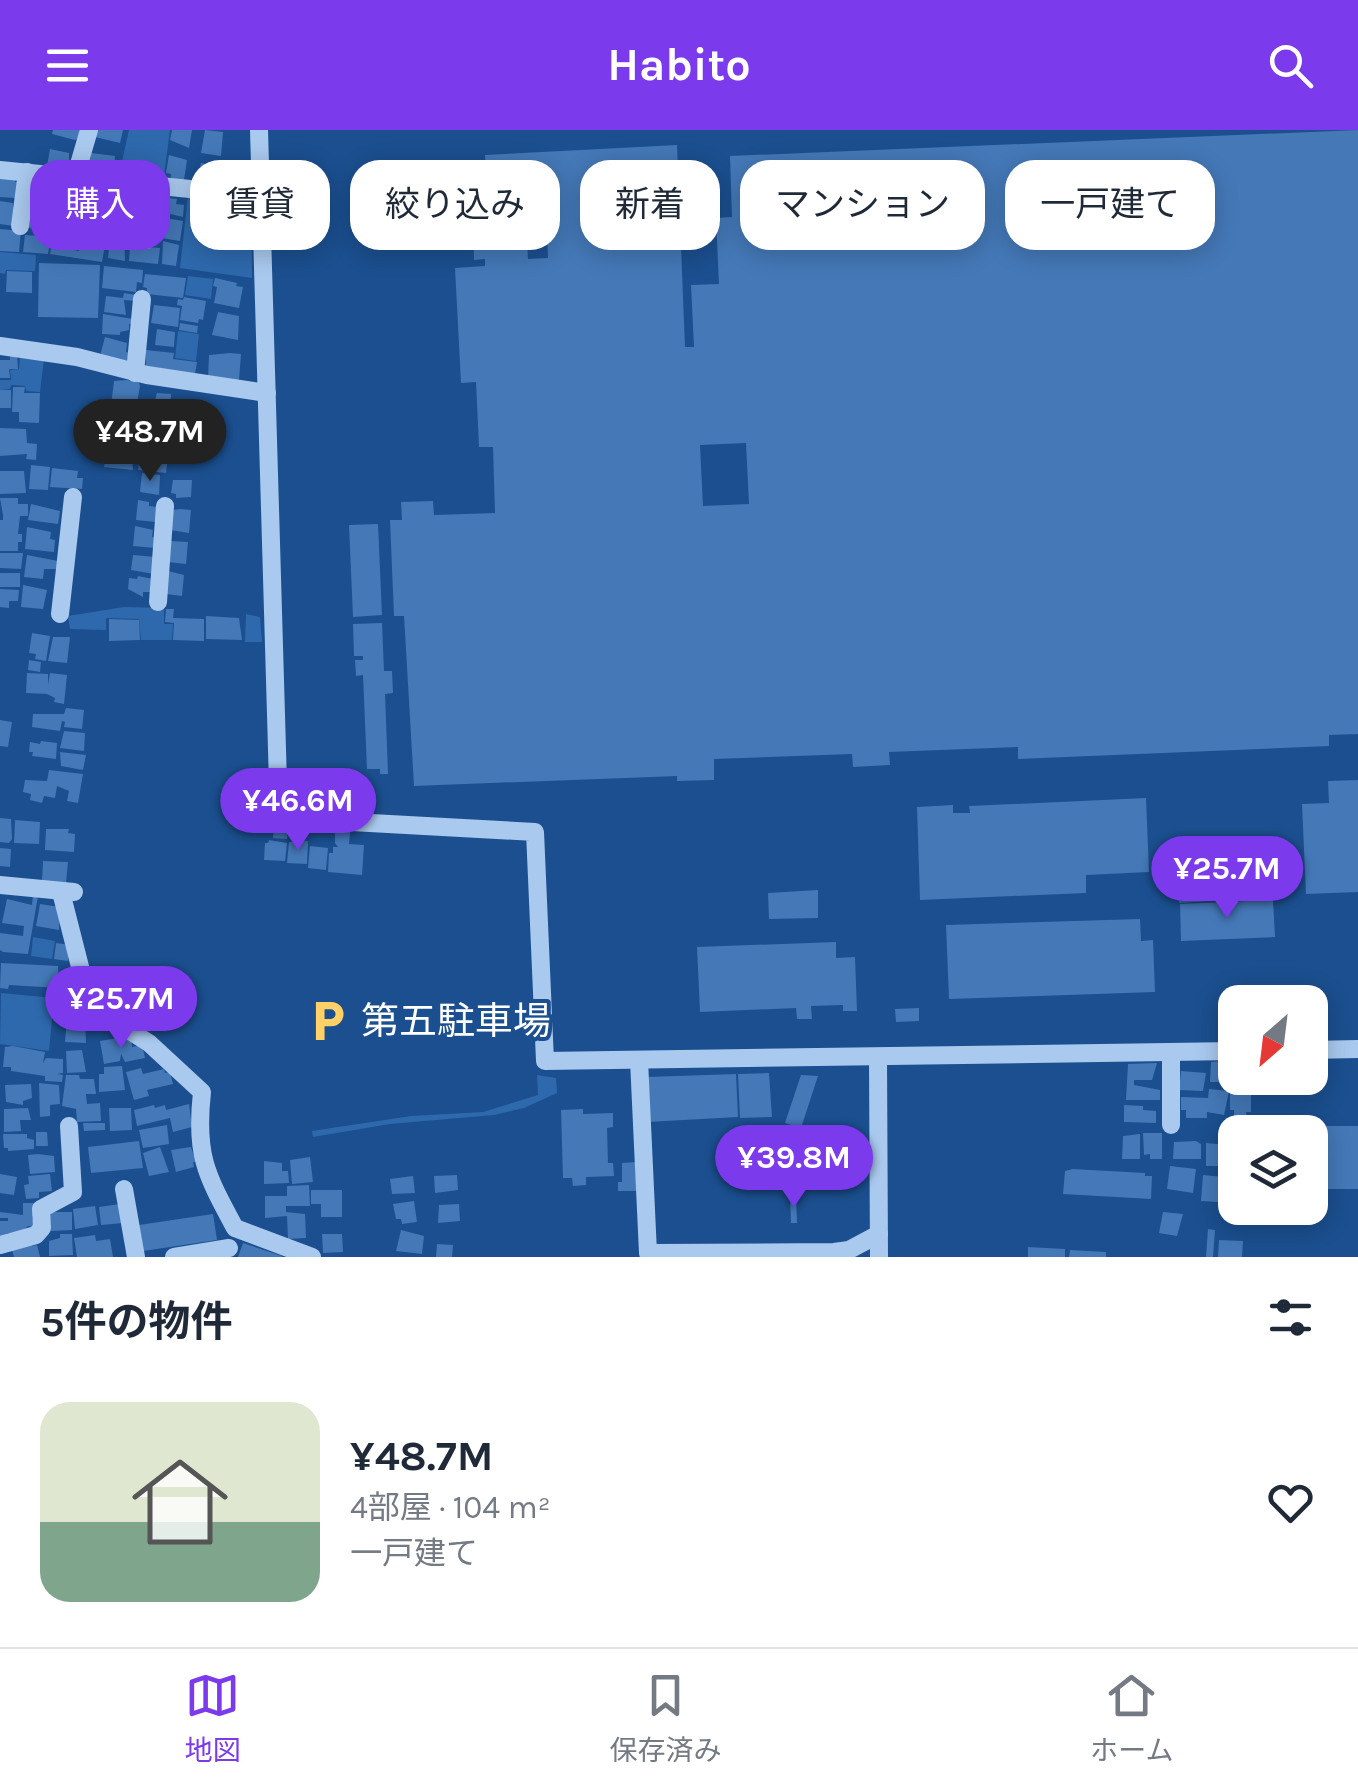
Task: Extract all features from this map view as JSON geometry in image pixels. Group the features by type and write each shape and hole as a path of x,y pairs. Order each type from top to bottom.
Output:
{"street":[{"path":"83,160 89,130"},
{"path":"260,130 260,160"},
{"path":"0,170 30,173"},
{"path":"20,226 26,172"},
{"path":"262,250 279,818 535,832 546,1061 1218,1051"},
{"path":"135,373 142,299"},
{"path":"0,346 77,357 135,373 267,393"},
{"path":"60,614 74,496"},
{"path":"158,602 165,506"},
{"path":"0,885 67,892 90,1006 149,1042 202,1092 200,1133 205,1173 235,1228 312,1257"},
{"path":"1328,1050 1358,1049"},
{"path":"1171,1052 1171,1125"},
{"path":"878,1057 879,1257"},
{"path":"639,1060 648,1252 834,1252 849,1250 879,1234"},
{"path":"0,1245 36,1235 42,1228 40,1209 73,1192 68,1126"},
{"path":"124,1189 136,1257"},
{"path":"186,1256 228,1253 235,1228"}],"shaded area":[{"path":"129,130 170,130 166,160 122,160"},
{"path":"188,196 190,250 252,250 252,278 180,268"},
{"path":"0,252 36,255 35,271 0,273"},
{"path":"188,276 213,279 211,299 185,295"},
{"path":"178,331 199,334 196,361 175,358"},
{"path":"20,355 44,359 40,392 11,385 10,389 0,390 0,380 11,380 10,370 19,369"},
{"path":"124,607 164,608 164,624 173,624 172,640 141,640 139,619 106,618 106,630 70,629 68,616"},
{"path":"246,614 260,617 262,642 245,642"},
{"path":"33,937 55,941 52,959 31,956"},
{"path":"1,993 54,998 49,1051 0,1044"},
{"path":"537,1075 556,1078 557,1093 524,1108 313,1137 312,1131 411,1116 483,1112 538,1095"}],"building":[{"path":"53,130 81,131 75,140 52,134"},
{"path":"97,130 123,130 120,143 95,137"},
{"path":"172,130 192,130 189,148 170,140"},
{"path":"205,130 223,132 221,156 201,153"},
{"path":"1358,130 1358,734 1329,735 1329,746 1018,759 1018,747 889,752 890,765 853,767 852,754 714,759 714,780 677,781 677,776 414,786 404,616 394,616 390,520 402,520 401,502 433,501 434,515 495,513 493,447 479,447 476,382 461,383 455,268 485,266 485,259 474,260 474,250 528,250 528,259 548,258 548,250 560,250 560,160 485,160 485,155 677,145 678,160 580,160 580,250 681,250 685,347 694,347 691,285 719,284 720,218 732,217 730,156","holes":["746,443 749,504 703,506 700,445"]},
{"path":"50,149 69,153 69,160 48,160"},
{"path":"91,153 115,156 115,160 90,160"},
{"path":"169,155 187,160 184,180 170,183"},
{"path":"0,174 16,175 15,198 0,197"},
{"path":"170,198 184,205 183,217 170,214"},
{"path":"0,201 17,207 14,226 0,224"},
{"path":"170,219 183,221 180,241 170,239"},
{"path":"0,229 21,231 19,252 0,251"},
{"path":"25,235 30,235 30,250 49,250 48,254 23,252"},
{"path":"170,243 179,245 176,266 162,264 163,250 170,250"},
{"path":"51,250 104,250 102,262 50,254"},
{"path":"109,250 125,250 125,261 108,258"},
{"path":"130,250 160,250 158,264 129,261"},
{"path":"39,263 100,265 98,318 38,317"},
{"path":"104,266 143,270 142,283 137,282 136,292 102,288"},
{"path":"7,271 32,272 32,293 6,292"},
{"path":"145,274 186,278 183,298 147,294 143,287"},
{"path":"215,278 243,287 239,308 214,303"},
{"path":"124,293 136,295 135,301 124,300 126,315 104,312 106,296 123,298"},
{"path":"178,299 206,301 203,320 180,320 182,306 177,305"},
{"path":"154,305 180,308 178,327 151,323"},
{"path":"218,312 239,316 238,340 212,335"},
{"path":"103,314 133,319 133,324 120,335 102,334"},
{"path":"180,323 198,326 197,333 179,330"},
{"path":"157,329 175,332 174,347 155,345"},
{"path":"105,337 127,343 130,361 100,356"},
{"path":"146,350 174,353 173,359 197,362 195,374 146,369"},
{"path":"17,354 18,369 9,369 10,378 0,378 0,360 10,360 10,355"},
{"path":"241,354 239,380 208,379 209,355"},
{"path":"114,381 139,382 136,409 111,406"},
{"path":"13,387 25,387 24,393 40,393 39,423 19,422 19,412 12,412"},
{"path":"0,390 11,390 11,408 0,408"},
{"path":"157,393 171,394 170,418 150,418"},
{"path":"109,419 136,422 133,445 106,439"},
{"path":"148,419 170,421 168,451 146,449"},
{"path":"0,428 26,429 27,443 37,444 36,460 26,459 27,454 0,456"},
{"path":"107,448 131,450 133,470 104,467"},
{"path":"140,452 168,455 166,473 138,470"},
{"path":"31,465 50,467 48,490 29,489"},
{"path":"52,468 78,471 77,478 83,478 82,489 50,487"},
{"path":"0,471 24,471 26,493 0,494"},
{"path":"142,473 160,475 159,495 140,492"},
{"path":"173,480 192,480 191,497 176,498 171,493"},
{"path":"0,498 18,498 18,504 28,504 28,516 20,516 18,534 22,534 22,542 18,542 18,551 0,551"},
{"path":"138,500 158,507 156,522 136,520"},
{"path":"31,504 60,511 58,524 28,520"},
{"path":"172,510 191,510 189,533 170,530"},
{"path":"378,524 382,615 353,617 349,525"},
{"path":"135,526 153,530 152,537 157,538 155,548 133,546"},
{"path":"27,527 51,532 54,552 25,549"},
{"path":"170,541 188,542 186,564 168,562"},
{"path":"0,553 23,553 21,569 0,568"},
{"path":"27,555 58,561 57,569 44,569 43,579 24,577"},
{"path":"133,555 156,557 154,574 131,570"},
{"path":"168,571 184,575 182,596 166,594"},
{"path":"0,573 20,573 20,587 0,587"},
{"path":"129,578 153,579 151,592 143,592 143,597 128,589"},
{"path":"23,585 47,590 43,609 21,607"},
{"path":"0,589 19,590 18,601 9,601 9,608 0,607"},
{"path":"166,609 174,609 173,618 204,619 204,641 173,640 174,623 165,622"},
{"path":"206,616 239,618 242,640 206,639"},
{"path":"109,619 139,620 140,640 109,641"},
{"path":"382,623 384,671 392,671 393,693 385,694 388,774 380,774 380,769 367,769 363,675 356,676 355,660 363,660 363,656 354,656 353,624"},
{"path":"32,633 50,636 46,661 29,653"},
{"path":"53,637 70,637 67,663 48,661"},
{"path":"29,660 41,662 40,672 28,670"},
{"path":"27,673 48,674 48,685 50,673 67,675 64,704 54,702 55,698 47,694 26,693"},
{"path":"66,708 84,710 82,729 64,727 62,721 60,731 32,727 33,714 64,714"},
{"path":"0,720 12,722 8,747 0,746"},
{"path":"64,731 85,733 84,751 60,748"},
{"path":"30,742 57,743 56,759 32,756"},
{"path":"60,752 86,755 83,770 61,766"},
{"path":"49,770 83,774 78,803 67,801 69,791 57,786 55,798 44,796 42,803 30,800 31,794 23,792 25,780 47,781"},
{"path":"1358,780 1358,892 1306,894 1302,804 1329,803 1328,781"},
{"path":"1146,798 1149,872 1086,875 1086,893 920,900 917,807 953,805 953,813 970,813 969,806"},
{"path":"0,818 11,819 9,843 0,842"},
{"path":"15,820 40,822 39,844 14,843"},
{"path":"274,827 288,828 287,839 273,838"},
{"path":"46,829 69,829 68,833 75,834 74,852 45,850"},
{"path":"335,831 350,832 349,844 364,845 362,875 328,872 329,853 338,847"},
{"path":"308,841 307,864 287,863 289,842"},
{"path":"265,843 287,843 285,861 264,860"},
{"path":"310,846 328,848 326,870 308,868"},
{"path":"0,848 11,849 10,867 0,866"},
{"path":"1209,860 1210,872 1180,874 1179,862"},
{"path":"43,861 68,862 66,883 42,882"},
{"path":"1208,874 1209,887 1180,888 1179,876"},
{"path":"1209,888 1210,901 1179,903 1178,890"},
{"path":"818,890 818,918 769,919 768,893"},
{"path":"33,895 38,896 28,954 3,952 0,933 23,936 24,926 2,923 7,899 32,905"},
{"path":"1273,900 1275,937 1181,941 1180,904"},
{"path":"40,904 60,907 59,930 36,926"},
{"path":"1140,919 1141,941 1153,940 1155,992 949,999 946,925"},
{"path":"836,942 836,958 855,957 857,1011 843,1011 843,1005 811,1006 812,1019 797,1019 796,1008 700,1012 697,947"},
{"path":"56,943 70,945 68,961 54,959"},
{"path":"1,963 58,966 59,988 0,988"},
{"path":"919,1008 919,1021 896,1022 895,1009"},
{"path":"67,1018 85,1019 86,1043 65,1042"},
{"path":"131,1038 132,1047 142,1045 145,1058 125,1062 121,1054 120,1061 104,1064 100,1041"},
{"path":"5,1047 45,1052 43,1063 46,1058 63,1059 63,1073 57,1074 63,1075 62,1082 45,1081 45,1076 3,1067"},
{"path":"82,1050 86,1072 67,1073 66,1051"},
{"path":"1218,1061 1218,1082 1210,1082 1211,1062"},
{"path":"1157,1063 1152,1080 1134,1080 1134,1085 1160,1090 1160,1100 1126,1100 1128,1064"},
{"path":"122,1066 125,1090 99,1092 99,1074 104,1074 104,1067"},
{"path":"141,1068 143,1074 164,1069 165,1073 170,1072 173,1084 147,1090 149,1096 134,1100 126,1072"},
{"path":"1181,1071 1206,1073 1203,1091 1179,1090"},
{"path":"769,1073 772,1117 740,1118 738,1074"},
{"path":"736,1074 738,1117 647,1122 646,1077"},
{"path":"66,1075 94,1079 96,1094 86,1094 87,1104 100,1103 101,1121 77,1122 76,1109 62,1106"},
{"path":"801,1075 818,1076 801,1128 785,1123"},
{"path":"39,1083 59,1085 60,1104 50,1105 50,1116 40,1117"},
{"path":"31,1084 32,1098 23,1101 23,1105 6,1102 5,1085"},
{"path":"1209,1089 1218,1090 1218,1095 1228,1095 1224,1115 1207,1112 1207,1118 1186,1118 1186,1110 1181,1110 1181,1097 1208,1098"},
{"path":"1230,1095 1251,1095 1251,1112 1234,1115 1234,1110 1230,1110"},
{"path":"189,1104 192,1127 173,1132 170,1118 137,1126 134,1110 165,1105 166,1110"},
{"path":"1124,1105 1156,1111 1156,1123 1124,1122"},
{"path":"28,1108 31,1120 20,1120 21,1131 4,1132 4,1109"},
{"path":"109,1108 131,1108 132,1130 110,1131"},
{"path":"583,1109 583,1114 613,1113 613,1127 607,1128 608,1163 613,1163 614,1176 586,1177 586,1185 573,1186 572,1178 563,1178 561,1110"},
{"path":"83,1123 105,1123 105,1130 84,1131"},
{"path":"167,1125 169,1144 143,1148 139,1130"},
{"path":"1328,1126 1358,1126 1358,1189 1328,1189"},
{"path":"36,1132 47,1132 48,1146 36,1146"},
{"path":"1143,1133 1162,1133 1162,1159 1144,1155"},
{"path":"3,1134 27,1134 27,1138 34,1140 34,1149 8,1151"},
{"path":"1140,1134 1140,1159 1122,1159 1123,1136"},
{"path":"139,1141 143,1168 91,1173 88,1147"},
{"path":"1174,1142 1201,1144 1201,1159 1173,1159"},
{"path":"1206,1143 1218,1144 1218,1166 1206,1166"},
{"path":"160,1147 169,1172 149,1176 143,1153"},
{"path":"191,1147 194,1167 176,1172 171,1150"},
{"path":"28,1155 54,1156 55,1172 30,1174"},
{"path":"310,1157 313,1182 292,1184 290,1160"},
{"path":"264,1161 282,1163 282,1171 288,1171 289,1183 264,1184"},
{"path":"636,1162 636,1191 618,1191 622,1163"},
{"path":"1170,1166 1196,1169 1193,1193 1167,1189"},
{"path":"1065,1171 1145,1173 1152,1176 1151,1199 1063,1194"},
{"path":"0,1174 17,1177 14,1195 0,1193"},
{"path":"50,1174 52,1191 26,1199 24,1185 29,1184 28,1176"},
{"path":"457,1175 458,1190 435,1193 434,1176"},
{"path":"1203,1175 1218,1176 1218,1202 1201,1201"},
{"path":"413,1176 415,1193 392,1194 390,1179"},
{"path":"309,1185 310,1206 286,1206 286,1212 305,1214 306,1238 288,1239 287,1216 265,1218 265,1196 287,1196 287,1186"},
{"path":"311,1190 342,1190 342,1217 321,1217 321,1204 311,1204"},
{"path":"790,1197 796,1197 797,1223 791,1223"},
{"path":"414,1201 417,1222 402,1224 401,1219 396,1219 393,1204"},
{"path":"23,1203 35,1203 34,1227 0,1237 0,1221 8,1218 0,1218 0,1212 23,1215"},
{"path":"120,1204 123,1223 101,1225 99,1207"},
{"path":"459,1204 460,1221 438,1223 439,1205"},
{"path":"95,1206 98,1225 75,1229 73,1209"},
{"path":"49,1212 72,1212 72,1230 51,1231"},
{"path":"1163,1212 1183,1214 1177,1236 1159,1233"},
{"path":"213,1214 217,1240 143,1251 139,1225"},
{"path":"1208,1229 1215,1230 1213,1257 1206,1257"},
{"path":"401,1230 424,1236 422,1254 396,1251"},
{"path":"60,1234 72,1234 73,1255 49,1256 49,1241 60,1238"},
{"path":"322,1234 342,1234 343,1252 323,1253"},
{"path":"95,1235 96,1241 110,1239 113,1257 77,1257 74,1238"},
{"path":"1219,1240 1243,1241 1242,1257 1218,1257"},
{"path":"243,1243 282,1256 282,1257 238,1257"},
{"path":"437,1244 453,1245 452,1257 436,1257"},
{"path":"37,1245 40,1257 14,1257 12,1250"},
{"path":"1028,1247 1065,1249 1065,1257 1028,1257"},
{"path":"1070,1250 1106,1252 1106,1257 1069,1257"}],"place":[{"name":"第五駐車場","path":"328,1021"}]}
